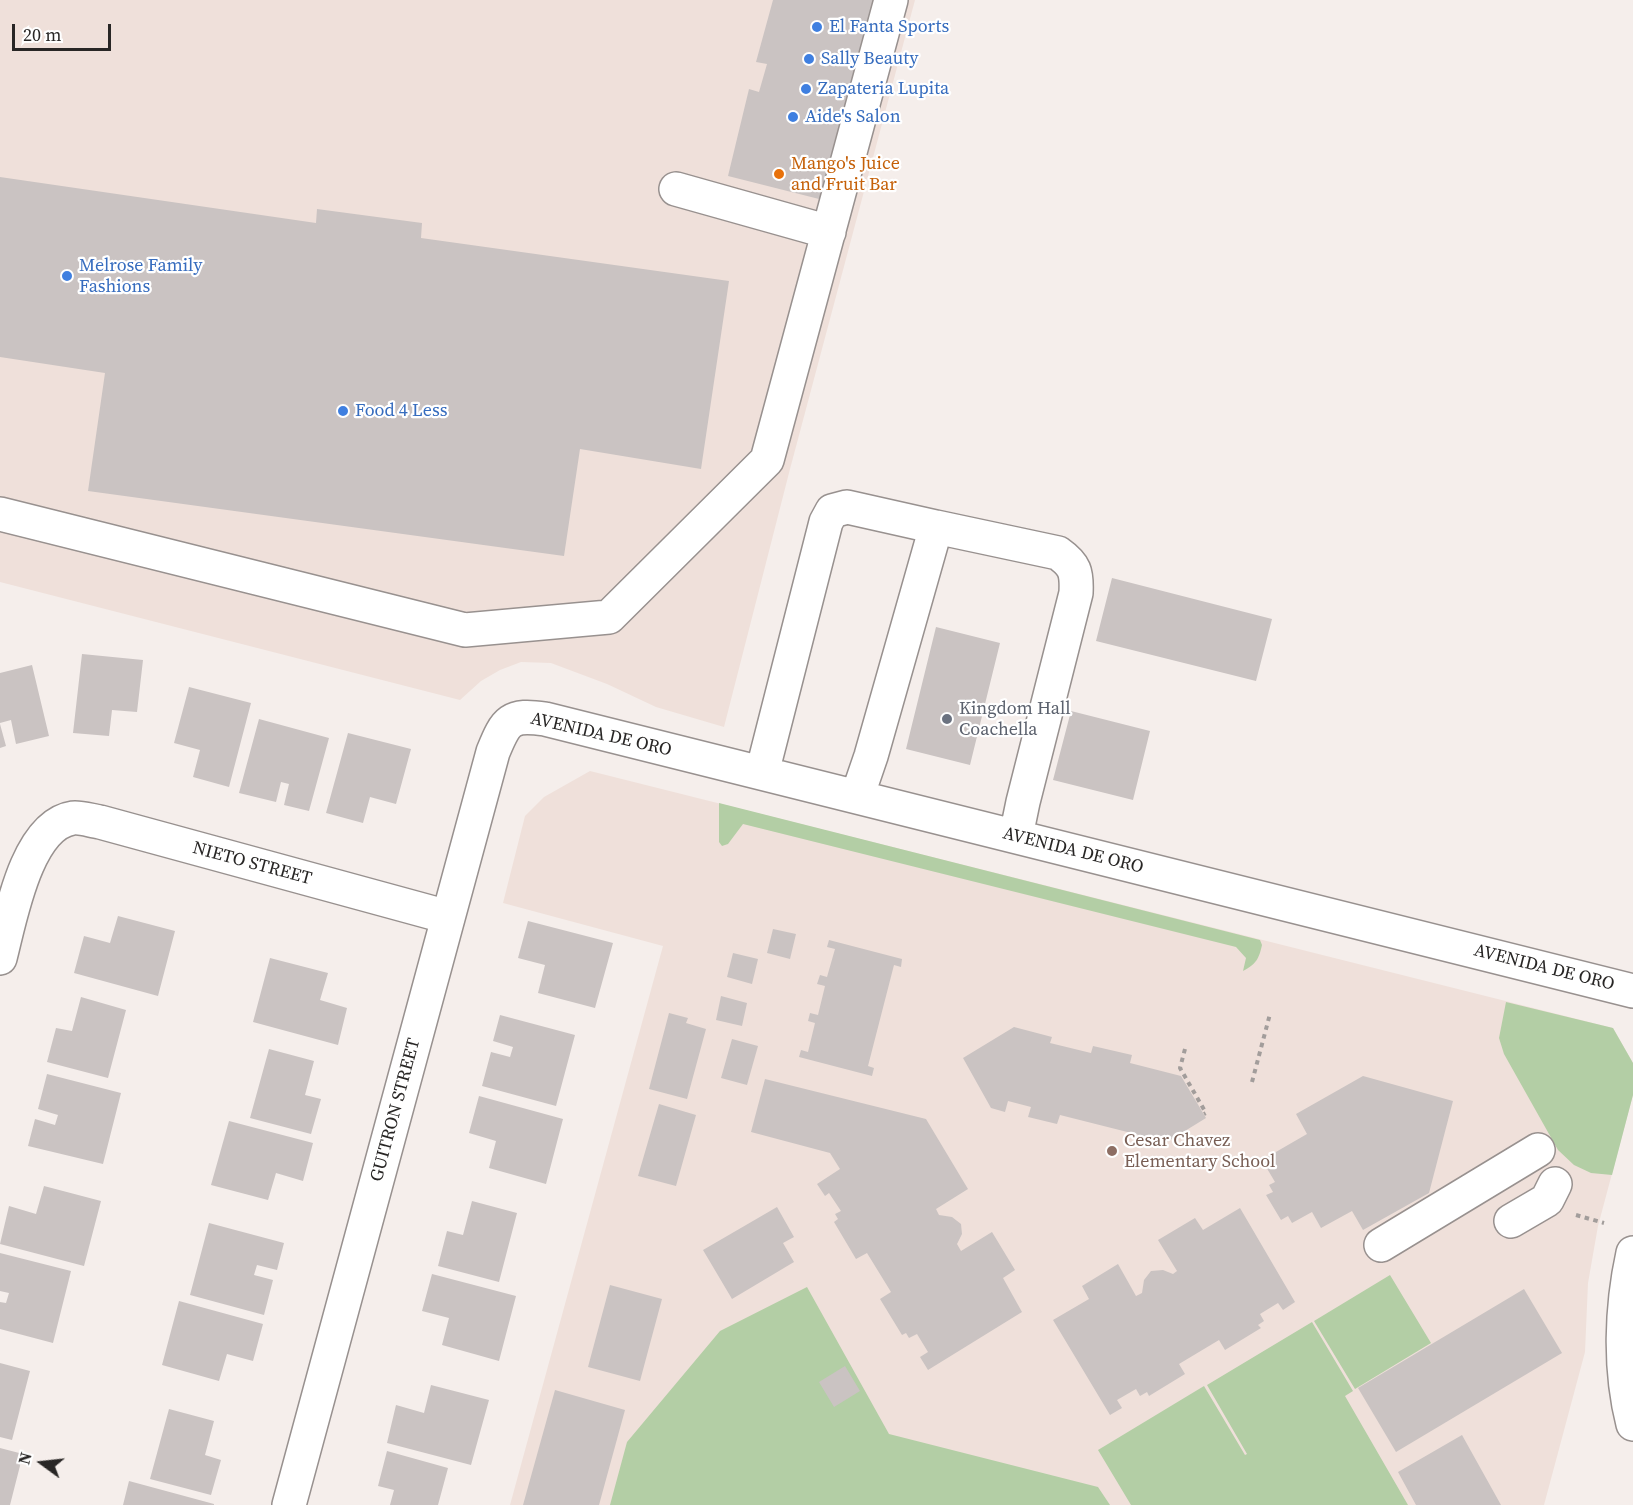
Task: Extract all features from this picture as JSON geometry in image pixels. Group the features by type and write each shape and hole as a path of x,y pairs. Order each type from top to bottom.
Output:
{"street":[{"path":"0,514 465,630 609,617 767,460 891,0"},
{"path":"676,189 829,231"},
{"path":"762,773 826,522 832,511 847,507 1058,553 1070,561 1076,576 1076,593 1016,836"},
{"path":"857,797 871,756 936,527"},
{"name":"AVENIDA DE ORO","path":"512,720 525,716 545,719 1633,991"},
{"name":"GUITRON STREET","path":"289,1505 493,752 501,731 512,720"},
{"name":"NIETO STREET","path":"0,958 24,870 40,843 55,824 74,817 100,822 448,917"},
{"path":"1381,1245 1538,1150"},
{"path":"1511,1221 1547,1200 1555,1184"},
{"path":"1633,1253 1626,1284 1624,1344 1628,1404 1633,1424"}],"path":[{"path":"1252,1082 1270,1014"},
{"path":"1185,1049 1180,1068 1206,1113 1204,1114"}],"shaded area":[{"path":"0,0 915,0 724,727 656,707 607,684 551,663 521,662 500,670 481,681 460,700 0,582"},
{"name":"Cesar Chavez Elementary School","path":"590,771 1613,1028 1633,1063 1633,1095 1598,1226 1588,1283 1585,1352 1544,1505 510,1505 663,946 503,903 525,816 544,797"}],"green space":[{"path":"719,803 1260,940 1261,950 1254,963 1243,971 1246,958 1236,947 743,824 728,844 722,846 719,842"},
{"path":"1506,1002 1613,1028 1633,1063 1633,1095 1612,1175 1591,1173 1574,1165 1558,1150 1504,1054 1499,1038"},
{"path":"1390,1275 1431,1343 1355,1389 1314,1321"},
{"path":"807,1287 889,1434 1098,1487 1110,1505 610,1505 627,1442 720,1331"},
{"path":"1312,1322 1353,1391 1345,1396 1408,1505 1131,1505 1098,1450 1204,1386 1245,1455 1247,1454 1207,1385"}],"building":[{"path":"773,0 876,0 823,200 728,176 749,89 759,92 767,64 756,62"},
{"name":"Food 4 Less","path":"0,177 316,223 317,209 422,223 421,238 729,281 701,469 580,449 564,556 88,491 105,373 0,357"},
{"path":"1112,578 1272,619 1256,681 1096,641"},
{"name":"Kingdom Hall Coachella","path":"936,627 1000,643 970,765 906,749"},
{"path":"82,654 143,660 137,712 112,710 109,736 73,733"},
{"path":"32,665 49,736 16,744 11,720 0,723 0,673"},
{"path":"189,687 251,703 229,787 193,777 200,750 174,743"},
{"path":"1071,711 1150,731 1133,800 1053,780"},
{"path":"259,719 329,738 309,811 284,805 289,784 281,782 276,802 239,793"},
{"path":"0,724 6,746 0,748"},
{"path":"348,733 411,749 396,804 370,797 363,823 326,813"},
{"path":"118,916 175,931 158,996 74,973 84,936 110,943"},
{"path":"528,921 613,943 595,1008 538,993 545,965 518,958"},
{"path":"773,929 796,934 790,959 767,953"},
{"path":"829,940 902,959 901,967 894,965 868,1066 874,1068 872,1076 799,1057 801,1050 808,1052 815,1023 808,1021 810,1013 818,1015 825,986 817,984 820,975 827,977 835,949 827,947"},
{"path":"733,953 758,959 752,984 727,977"},
{"path":"270,958 328,973 320,1000 347,1008 338,1045 253,1022"},
{"path":"721,996 747,1003 742,1026 716,1020"},
{"path":"81,997 126,1010 108,1078 47,1062 56,1028 72,1031"},
{"path":"669,1013 688,1018 686,1023 706,1029 687,1099 649,1089"},
{"path":"500,1015 575,1035 556,1106 482,1086 491,1052 510,1057 513,1047 493,1041"},
{"path":"1014,1027 1052,1037 1050,1043 1091,1053 1093,1046 1132,1055 1130,1063 1181,1076 1206,1118 1167,1142 1060,1115 1057,1124 1028,1117 1031,1107 1008,1101 1005,1112 991,1108 963,1058"},
{"path":"732,1039 758,1046 747,1085 721,1078"},
{"path":"269,1049 314,1061 305,1095 321,1099 311,1134 250,1118"},
{"path":"47,1074 121,1093 103,1164 28,1146 35,1119 55,1125 58,1115 38,1109"},
{"path":"1363,1076 1453,1101 1429,1193 1363,1230 1352,1211 1321,1228 1312,1212 1292,1223 1288,1216 1281,1220 1266,1195 1273,1192 1269,1185 1275,1182 1262,1160 1307,1134 1296,1114"},
{"path":"765,1079 926,1119 968,1189 936,1209 939,1215 952,1217 961,1224 962,1234 957,1244 961,1251 992,1232 1015,1270 1003,1278 1022,1312 928,1370 920,1357 928,1352 917,1334 909,1338 906,1333 902,1335 880,1299 891,1292 867,1253 856,1259 834,1222 838,1219 835,1214 841,1211 829,1193 825,1196 817,1184 840,1169 830,1153 751,1132"},
{"path":"479,1096 563,1119 546,1184 489,1168 496,1141 469,1133"},
{"path":"659,1104 696,1115 676,1186 638,1176"},
{"path":"229,1121 313,1143 303,1181 276,1173 268,1200 211,1185"},
{"path":"44,1186 101,1201 84,1266 0,1244 9,1206 36,1214"},
{"path":"472,1201 517,1213 499,1282 438,1266 447,1231 463,1235"},
{"path":"777,1207 794,1237 783,1243 794,1262 732,1299 703,1250"},
{"path":"1240,1208 1295,1302 1283,1310 1278,1303 1260,1314 1264,1321 1258,1325 1261,1328 1225,1350 1219,1340 1179,1364 1185,1374 1149,1396 1147,1392 1140,1396 1136,1389 1117,1400 1122,1408 1110,1415 1053,1320 1089,1299 1082,1286 1118,1264 1136,1296 1142,1293 1144,1280 1151,1271 1163,1270 1173,1274 1177,1271 1158,1240 1195,1218 1203,1230"},
{"path":"209,1223 284,1243 277,1270 257,1265 254,1275 273,1280 264,1315 190,1295"},
{"path":"0,1253 71,1271 53,1343 0,1329 0,1302 6,1303 9,1293 0,1291"},
{"path":"432,1274 516,1296 499,1361 442,1345 449,1318 422,1311"},
{"path":"610,1285 662,1299 640,1381 588,1367"},
{"path":"1524,1289 1562,1353 1396,1452 1358,1388"},
{"path":"179,1301 263,1324 253,1361 227,1354 219,1381 162,1365"},
{"path":"0,1363 30,1371 12,1440 0,1437"},
{"path":"845,1366 860,1391 834,1407 819,1382"},
{"path":"431,1385 489,1400 471,1465 387,1443 396,1405 424,1413"},
{"path":"555,1390 625,1410 599,1505 523,1505"},
{"path":"169,1409 214,1421 205,1455 221,1460 211,1495 150,1479"},
{"path":"1462,1435 1501,1505 1416,1505 1398,1472"},
{"path":"0,1448 23,1454 10,1505 0,1505"},
{"path":"387,1451 448,1468 438,1505 390,1505 394,1490 378,1486"},
{"path":"129,1481 214,1504 214,1505 123,1505"}],"place":[{"name":"El Fanta Sports","path":"817,27"},
{"name":"Sally Beauty","path":"809,59"},
{"name":"Zapateria Lupita","path":"806,89"},
{"name":"Aide's Salon","path":"793,117"},
{"name":"Mango's Juice and Fruit Bar","path":"779,174"},
{"name":"Melrose Family Fashions","path":"67,276"},
{"name":"Food 4 Less","path":"343,411"},
{"name":"Kingdom Hall Coachella","path":"947,719"},
{"name":"Cesar Chavez Elementary School","path":"1112,1151"}]}
